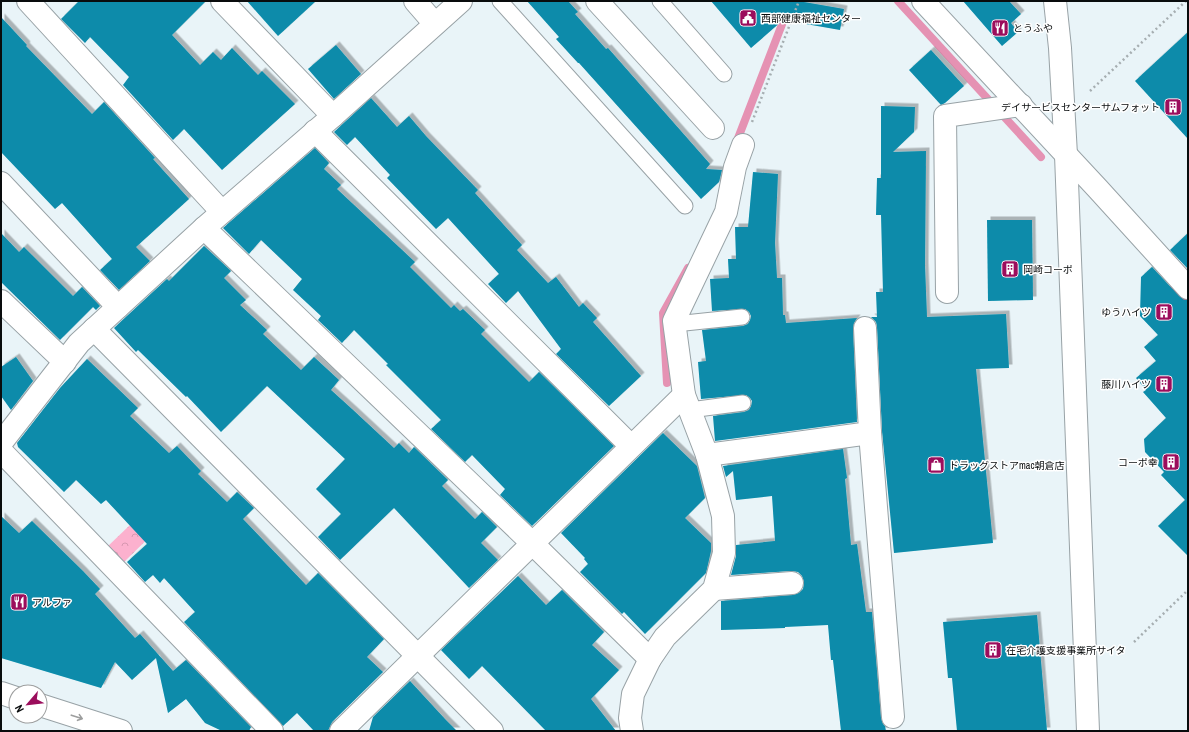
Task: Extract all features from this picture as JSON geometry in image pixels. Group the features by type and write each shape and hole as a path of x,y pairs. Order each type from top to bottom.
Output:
{"main road":[{"path":"28,1 222,212"},
{"path":"222,1 333,116"},
{"path":"415,1 435,24"},
{"path":"272,731 3,437 79,343 204,228 333,116 461,1"},
{"path":"597,1 713,128"},
{"path":"923,1 1188,288"},
{"path":"1055,1 1060,48 1066,155 1088,731"},
{"path":"947,292 945,116 1021,106"},
{"path":"315,131 630,446"},
{"path":"632,731 630,718 633,694 645,654 665,637 714,589 724,553 723,516 707,455 687,402 674,321 726,212 735,167 743,145"},
{"path":"1,183 118,307"},
{"path":"204,228 532,543 645,654"},
{"path":"1,301 65,362"},
{"path":"865,328 870,433 893,717"},
{"path":"94,329 492,731"},
{"path":"341,731 630,446 687,402"},
{"path":"707,455 870,433"},
{"path":"714,589 792,583"},
{"path":"48,708 121,731"}],"lane":[{"path":"500,1 686,206"},
{"path":"660,1 724,74"},
{"path":"675,324 742,317"},
{"path":"687,402 743,403"}],"path":[{"path":"743,145 799,1"},
{"path":"1090,91 1186,1"},
{"path":"1134,642 1188,590"}],"green space":[{"path":"155,501 170,517 122,564 106,548"}],"building":[{"path":"79,1 206,1 172,35 200,65 213,52 221,60 232,48 258,75 262,71 295,104 222,170 184,129 173,140 123,85 129,77 90,37 85,43 61,19"},
{"path":"247,1 316,1 278,36"},
{"path":"527,1 568,1 578,12 575,14 606,49 608,48 710,164 706,169 722,170 719,182 701,199 556,39 559,37"},
{"path":"711,1 805,1 804,2 844,9 840,30 783,20 751,48"},
{"name":"とうふや","path":"963,1 1009,1 1021,14 1011,23 1018,32 1002,46"},
{"path":"1,17 27,45 26,46 92,114 104,102 155,158 153,159 189,199 136,247 150,261 119,290 100,270 112,259 62,203 55,209 1,152"},
{"name":"デイサービスセンターサムフォット","path":"1188,32 1188,139 1135,81"},
{"path":"336,45 361,74 334,99 308,69"},
{"path":"931,50 964,86 941,105 909,70"},
{"path":"371,98 397,127 409,116 426,136 478,190 475,193 522,245 517,250 548,283 556,277 579,307 583,303 597,318 593,322 641,376 609,406 556,354 561,349 518,291 506,303 488,284 499,274 448,218 436,229 387,178 390,175 355,137 347,145 334,132"},
{"path":"881,106 915,107 914,132 893,152 926,151 925,266 927,317 1006,314 1009,368 976,369 993,543 894,553 882,431 877,327 876,322 871,317 877,317 876,292 883,292 881,215 876,215 877,178 881,178"},
{"path":"315,148 329,163 324,169 341,185 337,189 415,262 410,267 451,308 454,305 460,311 463,309 485,330 481,334 529,382 539,372 614,446 532,526 500,495 505,489 472,455 465,462 431,429 441,420 386,365 388,364 354,330 342,343 318,320 321,316 293,290 302,279 261,240 249,254 223,228"},
{"path":"753,172 778,174 775,243 777,278 782,278 783,315 785,315 786,323 857,318 853,329 857,422 715,441 713,416 744,412 749,410 752,401 746,395 701,399 698,362 706,361 702,330 743,326 748,324 750,320 751,316 745,309 712,311 710,279 729,278 728,259 736,259 735,227 748,227"},
{"name":"岡崎コーポ","path":"987,220 1032,220 1033,300 988,301"},
{"path":"1,233 19,252 24,247 73,296 82,287 100,306 96,310 93,307 60,340 1,282"},
{"path":"1188,233 1188,269 1170,250"},
{"path":"204,246 231,271 224,278 246,300 240,305 267,330 263,334 301,370 314,357 339,380 331,390 394,448 399,443 409,453 414,447 448,480 442,486 475,519 482,512 497,527 481,543 498,560 469,588 394,508 340,560 318,537 341,514 316,489 345,459 267,386 221,432 187,396 186,397 138,350 136,352 114,328 167,279 169,281"},
{"path":"1152,267 1179,296 1184,300 1188,300 1188,556 1158,526 1185,500 1161,475 1164,472 1145,452 1144,439 1166,418 1143,392 1146,390 1136,378 1156,361 1144,347 1158,335 1140,316 1141,277"},
{"path":"16,357 33,381 11,410 1,396 1,367"},
{"path":"87,359 138,408 130,416 169,453 177,446 201,471 198,474 227,502 237,492 254,508 243,519 306,585 318,573 384,639 367,657 383,672 332,722 328,731 314,731 297,713 283,726 184,622 195,612 164,578 160,583 153,575 145,582 127,562 147,544 106,500 101,504 76,480 64,492 18,447 17,443 60,388"},
{"path":"663,433 697,466 705,498 685,518 711,543 711,551 706,573 645,634 624,612 622,614 580,572 588,564 584,559 585,558 561,533"},
{"path":"843,449 847,478 845,479 851,545 857,544 866,612 872,612 881,718 886,731 841,731 833,660 831,660 828,625 721,630 721,601 793,595 799,593 803,589 804,582 802,576 798,572 791,571 731,575 736,556 736,545 775,541 772,496 736,500 733,471 726,477 723,466"},
{"path":"1,516 19,533 32,521 100,589 95,594 135,638 140,634 173,671 186,660 251,727 249,731 222,731 205,723 186,699 168,713 156,658 132,680 115,662 101,688 1,658"},
{"path":"518,576 546,605 562,590 604,632 592,645 619,670 591,699 616,731 546,731 482,666 469,679 441,650"},
{"name":"在宅介護支援事業所サイタ","path":"1037,615 1047,731 957,731 952,678 948,678 943,622"},
{"path":"410,681 457,731 369,731 373,717"}],"waterway":[{"path":"735,146 791,1"},
{"path":"898,1 1041,157"},
{"path":"667,383 663,313 688,268"},
{"path":"1174,288 1188,304"}],"place":[{"name":"西部健康福祉センター","path":"748,18"},
{"name":"とうふや","path":"1000,28"},
{"name":"デイサービスセンターサムフォット","path":"1173,107"},
{"name":"岡崎コーポ","path":"1010,269"},
{"name":"ゆうハイツ","path":"1164,312"},
{"name":"藤川ハイツ","path":"1164,384"},
{"name":"コーポ幸","path":"1171,462"},
{"name":"ドラッグストアmac朝倉店","path":"936,465"},
{"name":"アルファ","path":"19,602"},
{"name":"在宅介護支援事業所サイタ","path":"993,650"}]}
